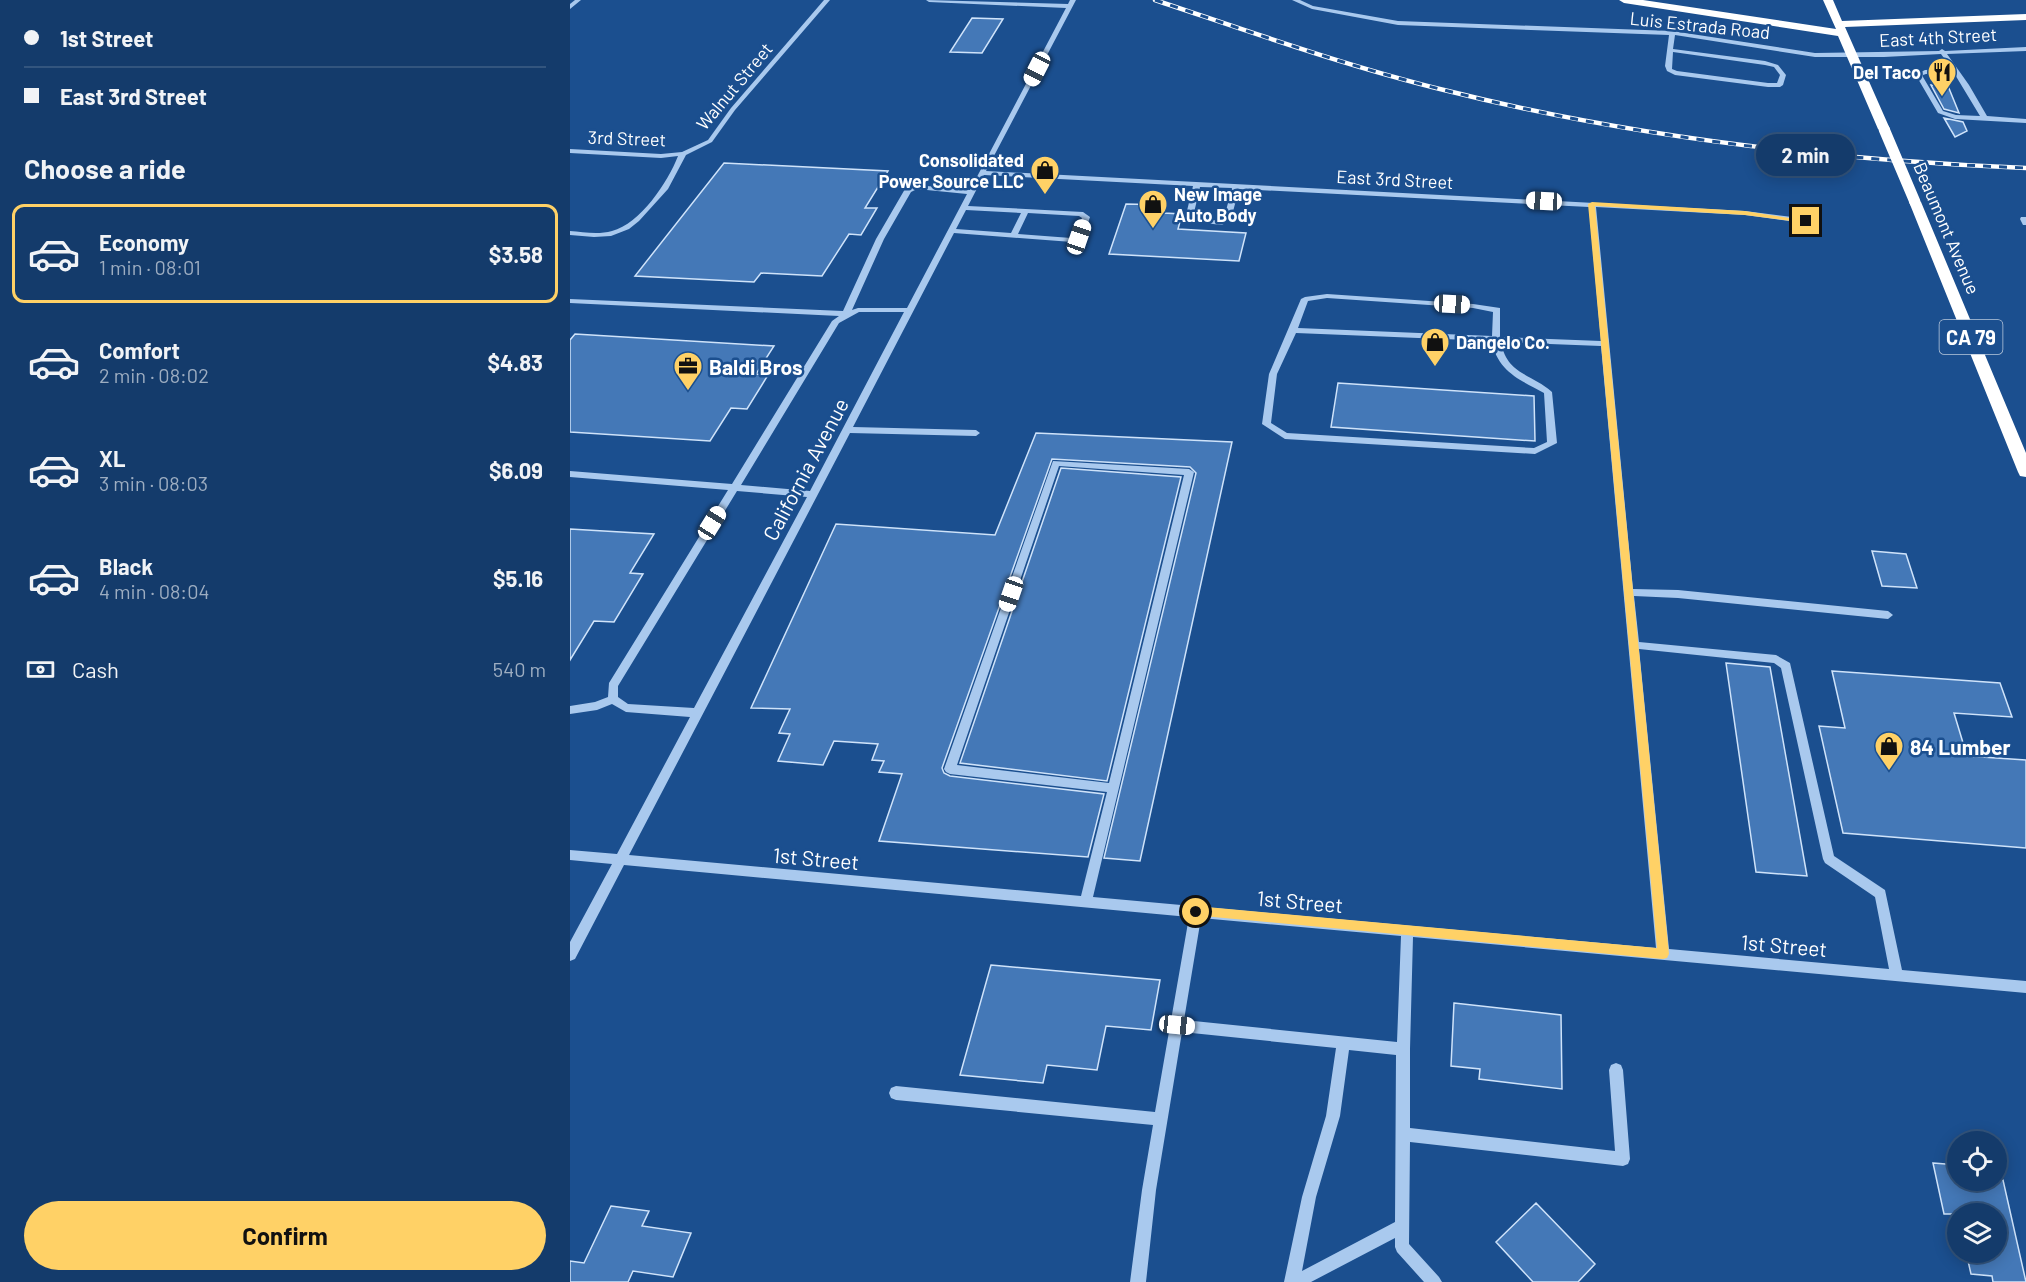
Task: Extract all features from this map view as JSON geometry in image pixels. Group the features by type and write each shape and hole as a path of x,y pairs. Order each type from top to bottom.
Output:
{"highway":[{"path":"1624,0 1815,32 1839,28 2026,16"},
{"name":"Beaumont Avenue","path":"1829,3 1915,202 2026,472"}],"street":[{"path":"570,7 578,0"},
{"name":"Walnut Street","path":"683,154 710,141 733,109 827,0"},
{"path":"929,0 1071,3"},
{"name":"Luis Estrada Road","path":"1295,0 1312,7 1398,23 1672,33 1815,55 1852,55"},
{"name":"California Avenue","path":"570,955 1071,3"},
{"path":"1670,50 1765,63 1776,66 1784,75 1780,85 1768,85 1675,73 1668,70 1670,50 1672,33"},
{"path":"1942,51 1957,70 1984,118"},
{"name":"East 4th Street","path":"1852,55 1942,51 2025,51"},
{"path":"1957,70 1938,70 1920,74 1940,112 1955,117 2026,121"},
{"name":"3rd Street","path":"570,151 661,156 683,154"},
{"path":"570,233 611,234 629,227 678,171 683,154"},
{"name":"East 3rd Street","path":"983,173 1592,204 1745,213 1806,221"},
{"path":"1197,184 1188,219 1222,223 1227,219 1236,186"},
{"path":"613,699 614,686 734,487 836,321 846,314 880,239 908,191 916,188 973,192"},
{"path":"1592,204 1663,954"},
{"path":"953,231 1077,239 1086,217 1080,214 965,208"},
{"path":"1013,236 1025,212"},
{"path":"1327,296 1473,306 1497,310 1494,341 1505,368 1548,392 1552,443 1536,451 1286,436 1266,423 1273,374 1293,330 1305,299 1327,296"},
{"path":"570,301 846,314 872,308 911,310"},
{"path":"1293,330 1605,345"},
{"path":"848,430 976,433"},
{"path":"1086,902 1189,472 1056,463 950,768 1113,788"},
{"path":"570,474 814,494"},
{"path":"1629,592 1678,594 1888,615"},
{"path":"1634,645 1776,659 1786,666 1829,859 1881,894 1897,975"},
{"path":"570,710 597,706 613,699"},
{"path":"613,699 626,708 698,713"},
{"name":"1st Street","path":"570,855 2026,987"},
{"path":"1138,1282 1161,1119 1196,912"},
{"path":"1407,931 1403,1049 1402,1248 1434,1282"},
{"path":"1177,1025 1403,1049"},
{"path":"1294,1282 1309,1197 1333,1116 1343,1042"},
{"path":"1402,1134 1623,1159 1616,1070"},
{"path":"896,1093 1161,1119"},
{"path":"1294,1282 1402,1226"}],"building":[{"path":"972,18 1003,19 982,53 950,52"},
{"path":"1931,85 1948,86 1959,113 1944,109"},
{"path":"1944,118 1963,122 1967,131 1955,137"},
{"path":"724,163 888,171 865,208 877,208 861,235 849,234 822,276 761,273 754,282 635,276"},
{"path":"1126,204 1166,205 1164,213 1182,214 1178,229 1246,233 1239,261 1109,254"},
{"path":"575,334 774,346 756,374 768,375 747,409 731,408 710,441 570,432 570,340"},
{"path":"1338,383 1534,396 1535,441 1331,427"},
{"path":"1036,433 1232,442 1140,861 1104,858 1196,473 1190,467 1052,459 942,768 944,773 950,776 1104,794 1088,857 879,841 902,774 879,772 884,761 872,760 878,744 834,741 823,765 778,761 790,734 779,733 790,709 751,708 836,524 995,535"},
{"path":"1061,468 1181,477 1107,781 960,763"},
{"path":"570,529 654,534 630,573 643,574 614,622 594,621 570,660"},
{"path":"1872,551 1906,554 1917,588 1882,586"},
{"path":"1726,663 1770,667 1807,876 1756,872"},
{"path":"1832,671 2000,683 2012,717 1954,713 1967,756 2026,760 2026,848 1843,833 1819,726 1845,728"},
{"path":"991,965 1160,980 1151,1030 1106,1026 1097,1070 1047,1065 1043,1083 960,1075"},
{"path":"1454,1003 1561,1015 1562,1089 1479,1079 1480,1069 1451,1066"},
{"path":"1933,1163 1947,1164 1947,1191 2005,1191 2026,1282 1993,1282 1992,1276 1971,1274 1968,1263 2007,1263 2007,1203 1947,1203 1947,1214 1944,1214"},
{"path":"1536,1203 1595,1264 1578,1282 1533,1282 1496,1242"},
{"path":"611,1206 649,1211 642,1226 691,1233 673,1277 633,1271 628,1282 570,1282 570,1261 584,1263"}],"railway":[{"path":"1155,0 1407,81 1516,107 1588,121 1660,134 1806,152 2026,168"}],"place":[{"name":"Del Taco","path":"1942,98"},
{"name":"Consolidated Power Source LLC","path":"1045,196"},
{"name":"New Image Auto Body","path":"1153,230"},
{"name":"Dangelo Co.","path":"1435,368"},
{"name":"Baldi Bros","path":"688,392"},
{"name":"84 Lumber","path":"1889,772"}],"route":[{"path":"1196,912 1663,954 1592,204 1745,213 1806,221"}]}
